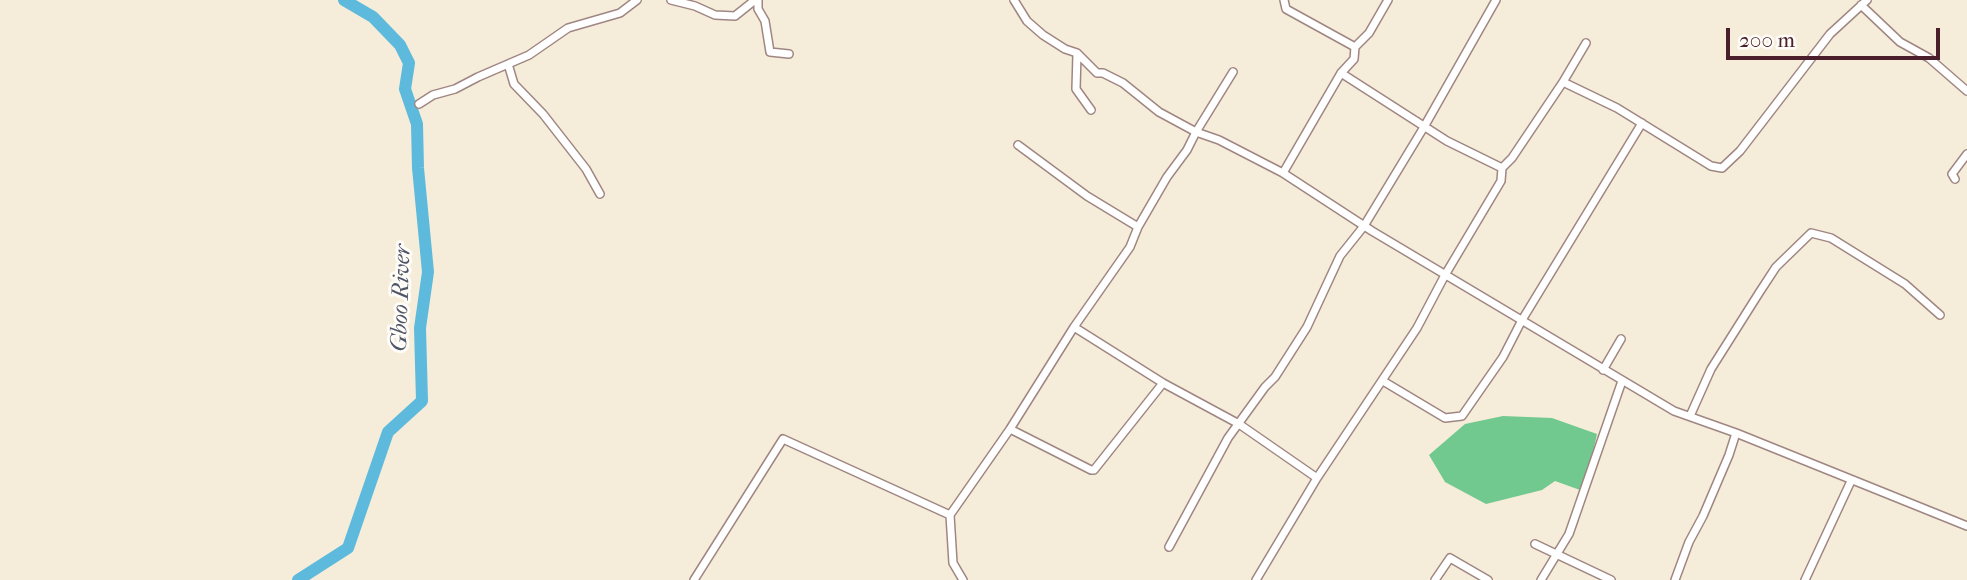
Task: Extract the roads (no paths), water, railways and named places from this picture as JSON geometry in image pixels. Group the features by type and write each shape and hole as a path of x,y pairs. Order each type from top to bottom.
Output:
{"street":[{"path":"419,104 433,95 455,89 540,49 568,28 620,13 638,0"},
{"path":"674,1 715,15 735,16 757,0 758,9 765,21 770,52 789,54"},
{"path":"1014,0 1027,21 1058,44 1077,53 1097,73 1103,73 1123,83 1159,112 1283,173 1364,226 1674,411 1736,433 1967,526"},
{"path":"1284,0 1286,9 1355,47"},
{"path":"1283,173 1341,73 1354,59 1355,47 1369,33 1388,0"},
{"path":"1169,547 1210,475 1218,454 1307,327 1340,257 1364,226 1496,0"},
{"path":"1563,82 1617,108 1711,166 1722,168 1740,151 1830,34 1864,2 1900,42 1929,58 1967,91"},
{"path":"1256,580 1317,478 1417,328 1445,275 1502,181 1503,168 1563,82 1586,43"},
{"path":"1077,53 1076,89 1091,110"},
{"path":"508,64 514,84 543,114 586,169 600,194"},
{"path":"962,580 953,563 950,516 1130,247 1167,177 1187,150 1233,72"},
{"path":"1341,73 1447,141 1503,168"},
{"path":"1383,381 1445,418 1462,416 1503,357 1522,320 1642,123"},
{"path":"1018,145 1087,196 1138,228"},
{"path":"1955,179 1952,174 1967,154"},
{"path":"1690,416 1711,369 1776,267 1811,233 1831,238 1905,284 1940,315"},
{"path":"1074,327 1163,383 1239,424 1317,478"},
{"path":"1603,370 1621,339"},
{"path":"1541,580 1569,534 1622,382"},
{"path":"1010,429 1094,470 1163,383"},
{"path":"1675,580 1689,542 1730,455 1736,433"},
{"path":"694,580 783,439 950,516"},
{"path":"1805,580 1851,481"},
{"path":"1535,544 1611,580"},
{"path":"1435,580 1450,558 1488,580"}],"waterway":[{"name":"Gboo River","path":"298,580 348,548 388,432 422,401 420,328 428,272 418,168 417,124 405,89 409,63 400,45 373,17 344,0"}]}
